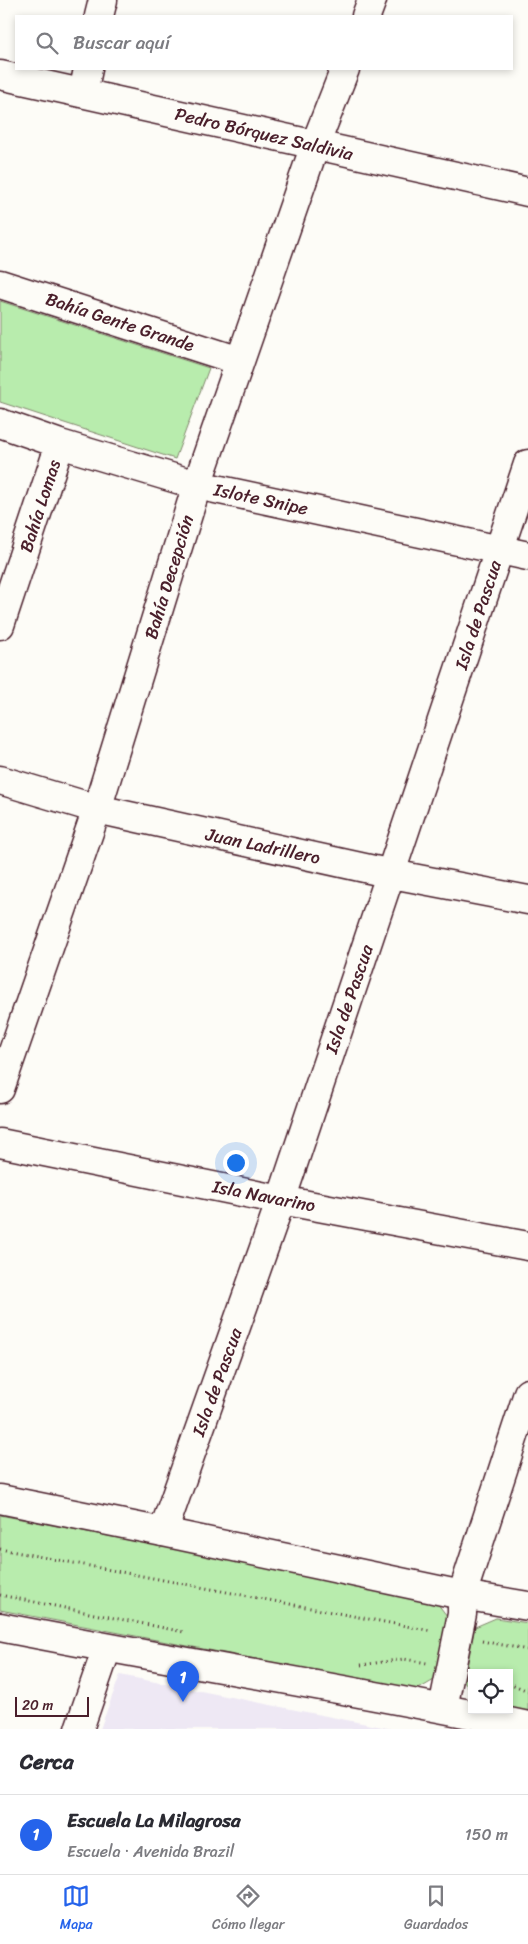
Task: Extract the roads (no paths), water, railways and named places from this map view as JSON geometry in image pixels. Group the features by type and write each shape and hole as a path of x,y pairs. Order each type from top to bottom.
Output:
{"street":[{"path":"99,15 103,0"},
{"path":"366,15 372,0"},
{"name":"Bahía Decepción","path":"0,1088 97,809 197,485 315,145 345,70"},
{"name":"Pedro Bórquez Saldivia","path":"0,75 85,81 315,145 528,192"},
{"name":"Bahía Gente Grande","path":"0,284 240,361"},
{"name":"Islote Snipe","path":"0,423 60,444 197,485 528,556"},
{"name":"Bahía Lomas","path":"0,625 60,444"},
{"name":"Isla de Pascua","path":"164,1532 281,1200 392,874 528,464"},
{"name":"Juan Ladrillero","path":"0,780 97,809 392,874 528,900"},
{"name":"Isla Navarino","path":"0,1143 281,1200 528,1246"},
{"path":"443,1708 462,1614 462,1594 528,1393"},
{"path":"0,1500 528,1606"},
{"path":"0,1627 443,1708 528,1726"},
{"path":"78,1729 107,1648"}],"place":[{"name":"Escuela La Milagrosa","path":"183,1702"}]}
